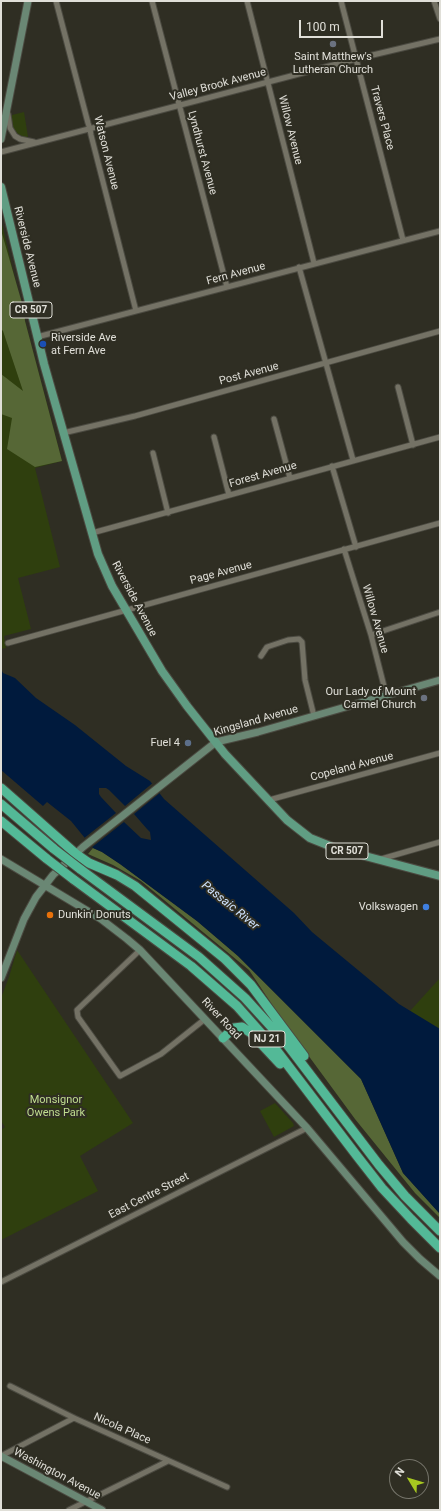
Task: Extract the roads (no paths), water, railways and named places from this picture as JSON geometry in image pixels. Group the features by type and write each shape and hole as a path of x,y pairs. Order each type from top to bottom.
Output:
{"highway":[{"path":"1,788 76,854 89,863 117,875 135,886 233,966 260,996 309,1063 313,1079"},
{"name":"NJ 21","path":"1,804 54,849 183,944 230,984 273,1028 379,1165 419,1211 440,1231"},
{"name":"NJ 21","path":"1,820 73,879 191,966 237,1006 277,1051 344,1140 396,1204 440,1248"},
{"path":"223,1038 234,1028 242,1027 247,1029 279,1063 344,1140"}],"main road":[{"path":"1,139 28,1"},
{"name":"Riverside Avenue","path":"1,187 37,337 92,533 105,571 125,609 173,689 216,742 287,820 310,838 329,846 440,876"},
{"name":"Kingsland Avenue","path":"1,978 22,923 44,885 83,847 216,742 440,680"},
{"name":"River Road","path":"1,859 114,928 140,950 307,1128 409,1249 440,1276"},
{"name":"Washington Avenue","path":"1,1456 102,1510"}],"street":[{"name":"Watson Avenue","path":"56,1 136,310"},
{"name":"Lyndhurst Avenue","path":"152,1 226,287"},
{"name":"Willow Avenue","path":"247,1 314,263"},
{"name":"Travers Place","path":"341,1 403,240"},
{"path":"434,1 440,19"},
{"name":"Valley Brook Avenue","path":"1,152 356,59 440,39"},
{"path":"8,106 8,120 13,134 20,139 37,143"},
{"name":"Fern Avenue","path":"37,337 440,231"},
{"path":"299,267 353,460"},
{"name":"Post Avenue","path":"63,433 135,416 440,331"},
{"path":"398,387 413,445"},
{"path":"274,418 290,478"},
{"path":"214,437 229,495"},
{"name":"Forest Avenue","path":"92,533 440,437"},
{"path":"153,453 168,513"},
{"path":"332,466 356,547"},
{"name":"Page Avenue","path":"8,643 125,609 440,523"},
{"name":"Willow Avenue","path":"344,550 371,635 386,694"},
{"path":"371,635 440,612"},
{"path":"260,656 267,647 288,640 299,639 302,642 305,680 314,716"},
{"name":"Copeland Avenue","path":"269,800 440,754"},
{"path":"378,860 440,842"},
{"path":"140,950 77,1010 78,1017 120,1076 162,1054 205,1019"},
{"name":"East Centre Street","path":"1,1282 307,1128"},
{"name":"Nicola Place","path":"10,1386 74,1418 227,1487"},
{"path":"1,1456 74,1418"},
{"path":"69,1510 168,1460"}],"water":[{"name":"Passaic River","path":"1,669 3,673 15,678 36,698 75,725 126,766 150,781 164,799 294,913 312,932 399,1004 440,1029 440,1214 403,1173 361,1079 238,956 197,921 120,864 93,848 71,821 47,802 43,806 1,770"}],"place":[{"name":"Saint Matthew's Lutheran Church","path":"333,44"},
{"name":"Riverside Ave at Fern Ave","path":"43,344"},
{"name":"Our Lady of Mount Carmel Church","path":"424,698"},
{"name":"Fuel 4","path":"188,743"},
{"name":"Volkswagen","path":"426,907"},
{"name":"Dunkin' Donuts","path":"50,915"}],"park label":[{"name":"Monsignor Owens Park","path":"56,1106"}]}
